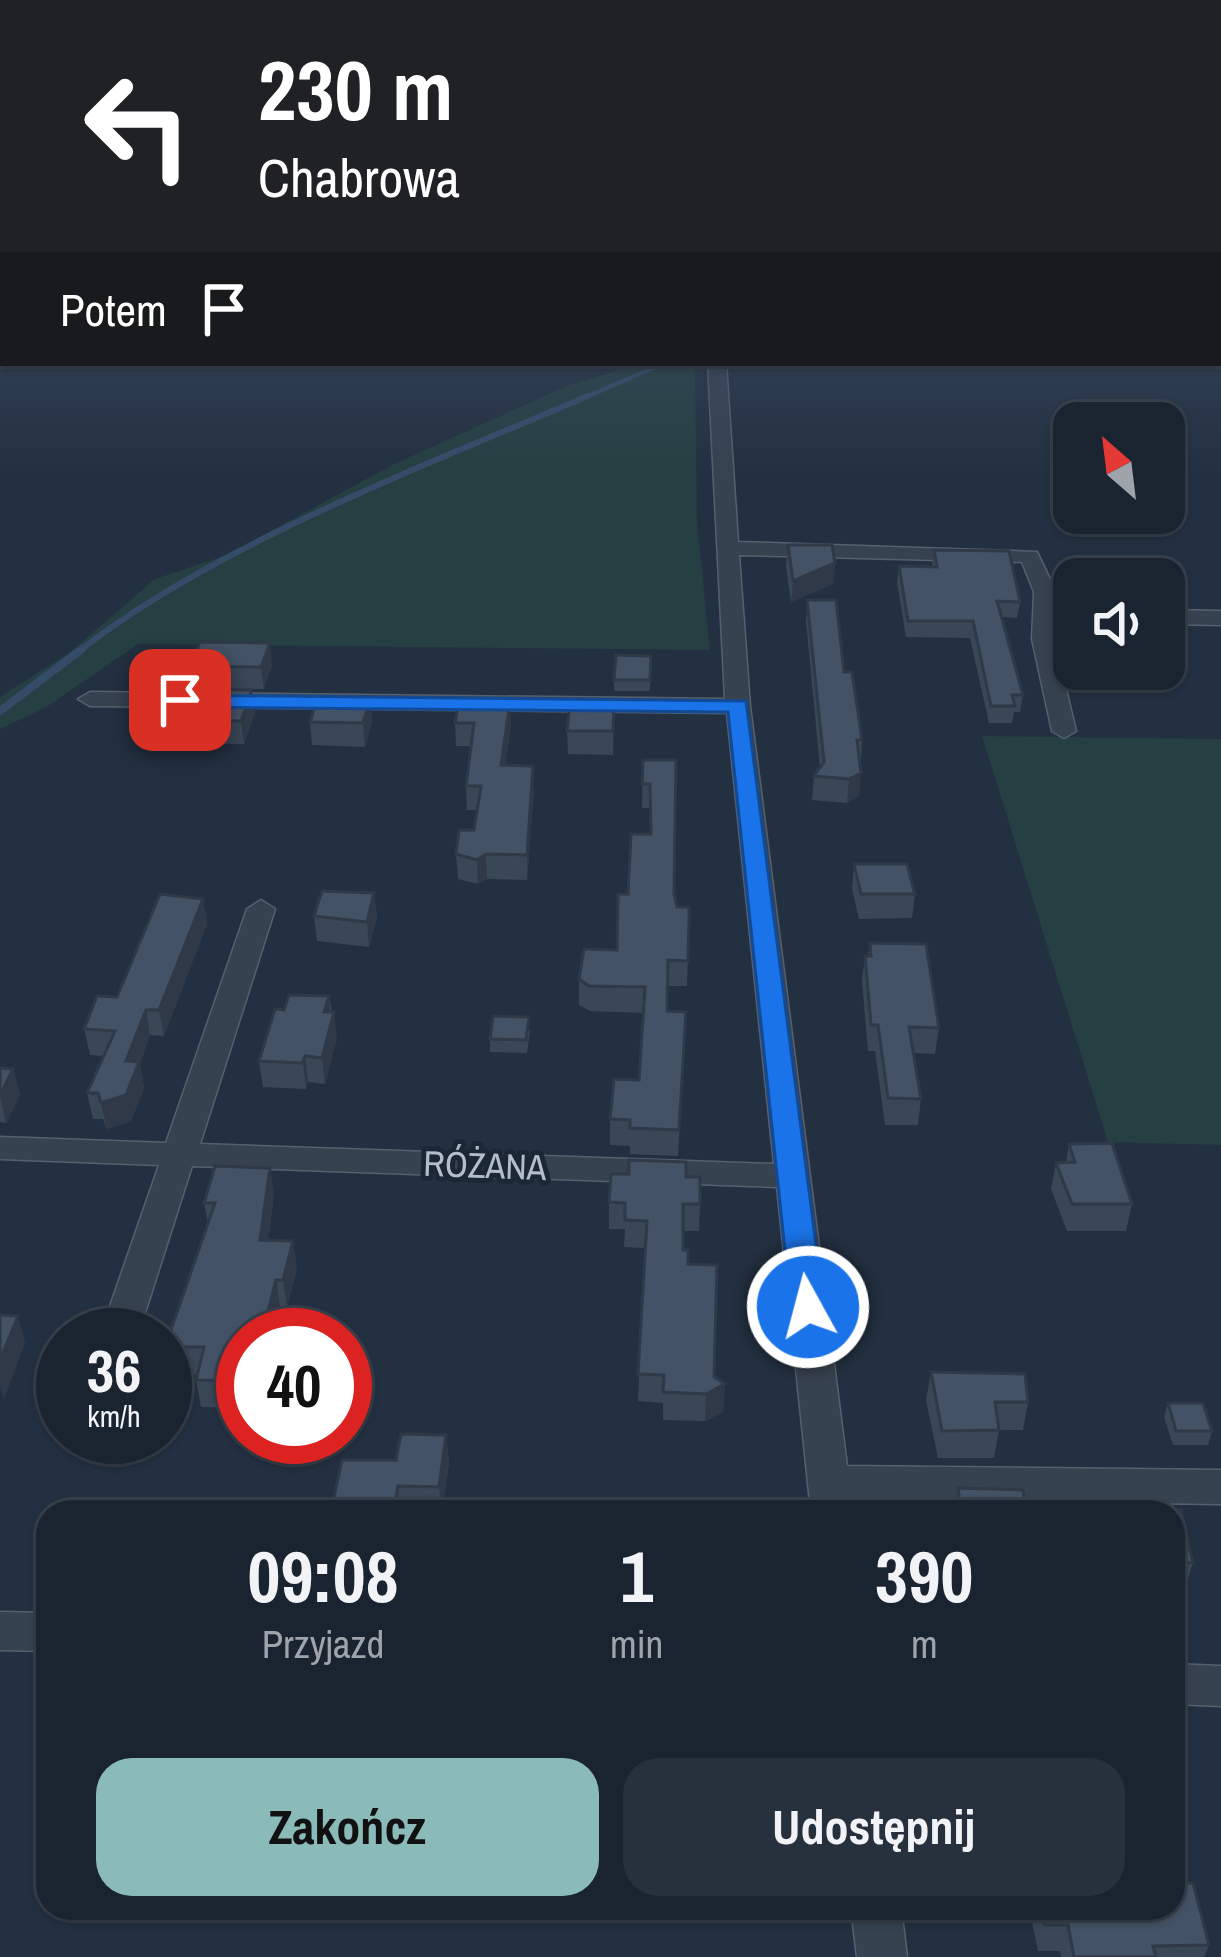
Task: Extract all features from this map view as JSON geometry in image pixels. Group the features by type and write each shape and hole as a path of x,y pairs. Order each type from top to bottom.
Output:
{"street":[{"path":"717,366 738,706 830,1497 1221,1487"},
{"path":"728,548 1030,556 1045,592 1043,639 1064,731"},
{"path":"1045,614 1053,614"},
{"path":"1185,617 1221,618"},
{"path":"90,699 738,706"},
{"path":"128,1308 261,910"},
{"name":"RÓŻANA","path":"0,1148 792,1176"},
{"path":"0,1631 36,1632"},
{"path":"1185,1684 1221,1686"},
{"path":"878,1920 882,1957"}],"green space":[{"path":"632,366 695,366 697,522 710,650 138,644 45,708 0,729 0,697 70,652 155,579 227,555 394,464 567,386"},
{"path":"982,736 1221,739 1221,1145 1108,1142"}],"building":[{"path":"788,545 832,545 835,563 793,581"},
{"path":"934,550 1009,551 1020,602 997,601 1023,695 1012,695 1015,706 991,706 973,621 908,621 899,566 937,567"},
{"path":"807,600 836,600 844,672 852,672 862,740 857,740 861,773 849,779 814,776 824,762"},
{"path":"200,642 270,643 261,667 190,666"},
{"path":"616,655 651,656 650,680 614,680"},
{"path":"180,689 252,690 241,721 166,720"},
{"path":"317,699 370,699 363,723 310,722"},
{"path":"459,701 510,702 501,765 533,766 527,855 486,854 477,860 456,854 459,830 474,830 481,786 466,786 474,723 455,723"},
{"path":"570,702 614,702 613,731 567,731"},
{"path":"643,760 676,760 674,894 677,907 689,907 688,961 668,960 667,1011 686,1012 679,1130 630,1128 630,1120 610,1119 614,1079 639,1080 645,987 589,986 579,979 584,949 617,950 618,894 628,894 631,834 651,834 650,784 642,784"},
{"path":"854,864 907,864 915,894 861,894"},
{"path":"322,891 374,893 367,922 314,916"},
{"path":"160,894 203,899 159,1010 146,1010 126,1061 139,1062 126,1095 101,1103 98,1093 87,1093 115,1031 84,1029 97,996 117,997"},
{"path":"870,943 926,944 939,1028 909,1027 921,1099 888,1098 878,1025 871,1025 865,956 871,956"},
{"path":"289,995 329,996 324,1012 334,1012 322,1058 305,1056 303,1063 259,1061 275,1009 284,1010"},
{"path":"493,1016 529,1017 526,1040 490,1039"},
{"path":"0,1068 13,1069 0,1095"},
{"path":"1112,1143 1132,1204 1072,1204 1056,1163 1075,1162 1069,1144"},
{"path":"629,1160 686,1162 686,1177 700,1177 700,1204 683,1204 683,1250 688,1250 688,1264 717,1265 714,1377 725,1384 706,1394 663,1392 664,1375 638,1374 647,1221 625,1220 625,1203 609,1202 611,1174 629,1174"},
{"path":"215,1166 270,1168 260,1240 293,1241 283,1280 276,1280 269,1308 216,1308 216,1380 196,1380 204,1347 192,1347 192,1308 179,1308 215,1203 204,1203"},
{"path":"0,1315 18,1316 0,1360"},
{"path":"931,1372 1025,1374 1028,1402 995,1402 999,1430 942,1431"},
{"path":"1168,1403 1203,1403 1212,1431 1176,1431"},
{"path":"401,1434 446,1435 439,1487 398,1486 396,1500 333,1500 341,1464 372,1464 372,1460 396,1460"},
{"path":"958,1488 1023,1490 1025,1500 960,1500"},
{"path":"1185,1528 1193,1563 1185,1563"},
{"path":"1185,1883 1193,1883 1209,1945 1153,1946 1156,1957 1074,1957 1068,1925 1045,1925 1044,1920 1185,1920"}],"waterway":[{"path":"588,396 658,366"},
{"path":"79,651 192,576 257,542 588,396"},
{"path":"581,399 588,396"},
{"path":"79,651 82,649"},
{"path":"0,711 79,651"}],"route":[{"path":"180,700 738,706 808,1307"}]}
